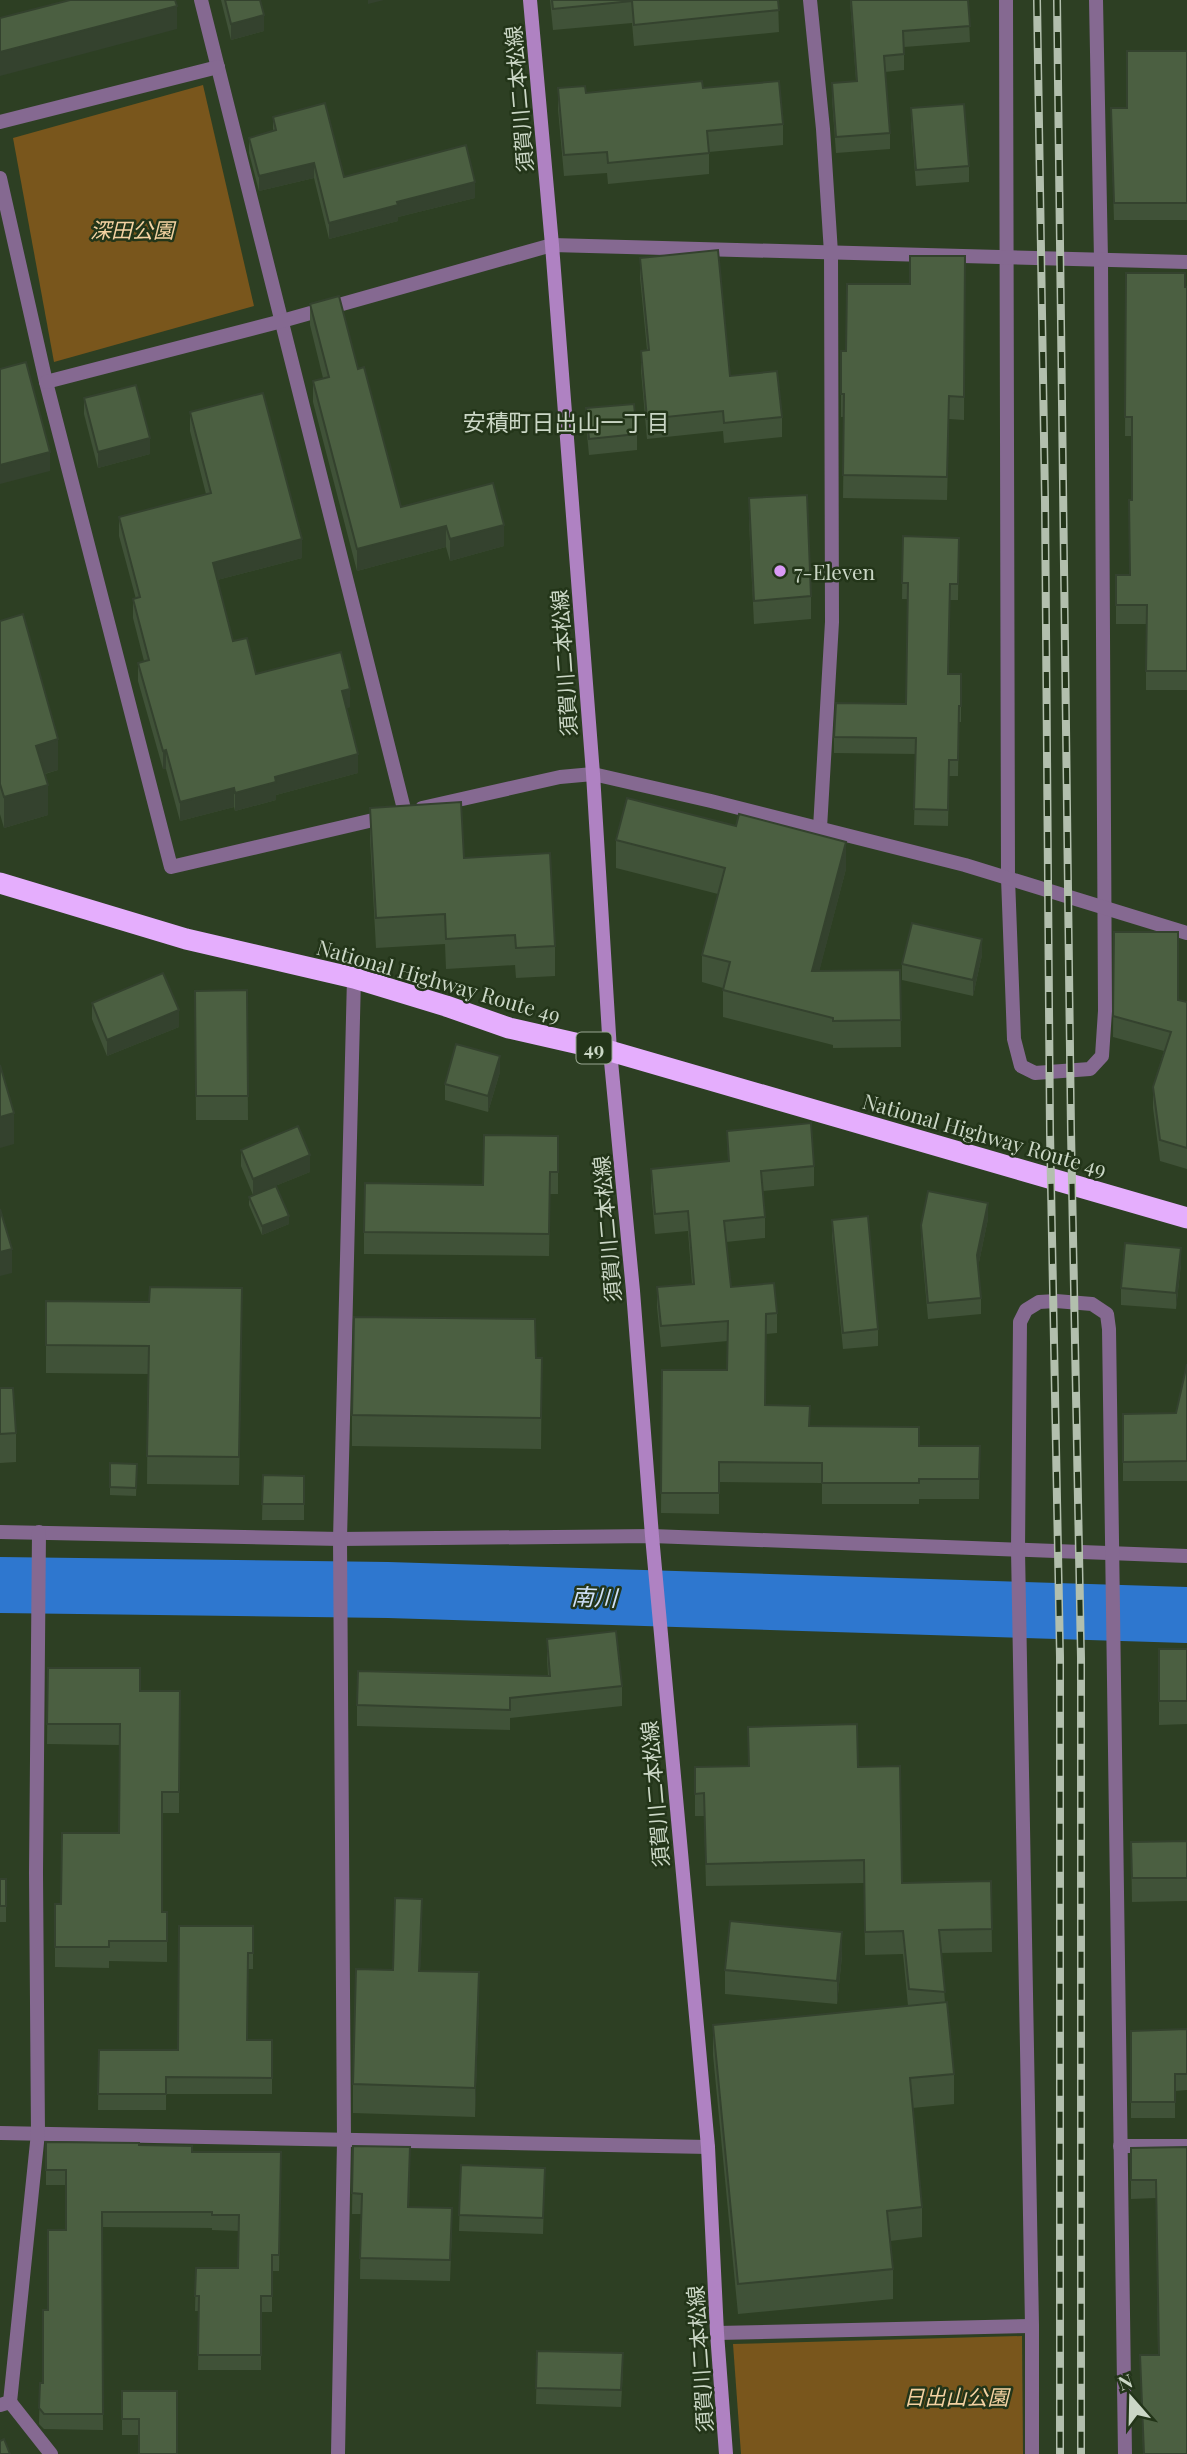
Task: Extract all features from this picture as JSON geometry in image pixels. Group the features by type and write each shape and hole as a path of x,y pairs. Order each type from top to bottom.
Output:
{"highway":[{"name":"National Highway Route 49","path":"3,886 186,939 354,978 509,1028 610,1051 1187,1218"}],"main road":[{"name":"須賀川二本松線","path":"530,0 593,774 610,1051 708,2147 726,2454"}],"street":[{"path":"201,0 405,813"},
{"path":"810,0 823,129 831,253 832,622 820,828"},
{"path":"1006,0 1008,878 1014,1040 1021,1066 1035,1073 1090,1069 1102,1056 1105,1011 1101,261 1096,0"},
{"path":"0,122 218,66"},
{"path":"0,178 46,382 171,867 561,777 593,774 820,828 1008,878 1104,910 1187,933"},
{"path":"46,382 282,321 552,246 1187,262"},
{"path":"338,2454 344,2141 340,1547 354,978"},
{"path":"1032,2454 1018,1550 1020,1322 1026,1310 1040,1302 1056,1301 1092,1304 1107,1314 1109,1329 1125,2454"},
{"path":"0,1532 340,1547 652,1536 1187,1556"},
{"path":"40,1532 36,1860 38,2133 5,2404 51,2454"},
{"path":"0,2133 708,2147"},
{"path":"1120,2146 1187,2146"},
{"path":"717,2333 1032,2326"}],"green space":[{"name":"深田公園","path":"203,85 254,306 54,362 13,138"},
{"name":"日出山公園","path":"1022,2336 1023,2454 741,2454 733,2344"}],"building":[{"path":"70,0 175,0 177,6 0,52 0,18"},
{"path":"225,0 260,0 264,15 231,24"},
{"path":"552,0 778,0 779,10 634,25 632,1 553,9"},
{"path":"851,0 968,0 970,26 903,31 904,54 884,56 890,133 836,137 832,83 857,81"},
{"path":"1127,51 1187,51 1187,203 1114,203 1111,108 1127,108"},
{"path":"702,81 703,88 779,81 783,124 707,131 709,153 608,163 607,152 564,155 558,88 585,86 586,93"},
{"path":"325,103 344,177 466,145 475,182 329,223 314,163 259,176 249,138 276,130 273,117"},
{"path":"964,104 969,166 916,170 911,108"},
{"path":"718,250 730,376 777,371 782,417 724,423 723,411 647,419 641,351 649,350 640,258"},
{"path":"910,256 965,256 964,397 949,396 947,477 843,475 844,394 841,394 841,351 846,351 847,284 910,284"},
{"path":"1126,273 1185,273 1187,671 1146,671 1147,605 1116,605 1116,575 1130,575 1132,417 1125,417"},
{"path":"339,296 358,369 364,367 401,507 493,483 504,525 450,539 446,526 357,549 313,381 329,377 310,304"},
{"path":"26,362 50,452 0,465 0,369"},
{"path":"136,385 150,438 98,452 84,398"},
{"path":"263,393 302,539 213,563 233,641 247,638 256,674 341,652 350,689 342,691 358,754 275,777 276,782 235,793 234,788 180,802 138,663 149,660 133,599 140,597 119,517 211,493 190,412"},
{"path":"634,404 637,434 589,439 586,408"},
{"name":"7-Eleven","path":"807,495 811,596 754,601 749,498"},
{"path":"903,536 959,538 958,584 950,584 948,674 961,674 961,706 958,760 949,760 948,810 914,809 916,738 834,737 836,703 906,704 908,583 902,583"},
{"path":"23,614 58,739 36,746 48,785 4,797 0,784 0,621"},
{"path":"627,798 736,826 739,814 846,842 812,971 900,970 901,1020 833,1021 833,1018 723,990 730,962 702,955 725,868 616,840"},
{"path":"461,802 464,858 550,853 555,946 516,948 515,935 446,939 445,914 376,918 370,808"},
{"path":"912,923 982,939 973,980 902,964"},
{"path":"1114,932 1178,932 1178,1000 1187,1002 1187,1148 1160,1140 1153,1087 1171,1032 1113,1016"},
{"path":"163,973 179,1010 107,1040 92,1003"},
{"path":"247,990 248,1096 196,1096 195,991"},
{"path":"456,1044 500,1056 488,1096 445,1084"},
{"path":"0,1065 14,1113 0,1117"},
{"path":"811,1123 814,1166 761,1171 765,1217 724,1221 731,1287 774,1283 777,1313 766,1314 765,1405 810,1406 809,1426 919,1427 919,1446 980,1446 979,1479 919,1479 919,1483 822,1483 822,1463 719,1462 719,1493 661,1493 662,1370 727,1370 728,1321 661,1326 657,1287 694,1284 688,1211 655,1214 651,1169 729,1161 727,1131"},
{"path":"298,1126 310,1155 253,1179 241,1150"},
{"path":"484,1135 558,1136 558,1172 550,1172 549,1234 364,1232 365,1183 483,1185"},
{"path":"276,1186 289,1216 262,1226 249,1197"},
{"path":"928,1191 988,1203 977,1255 981,1298 928,1303 921,1225"},
{"path":"0,1209 12,1249 0,1252"},
{"path":"868,1216 878,1329 843,1333 832,1220"},
{"path":"1125,1243 1181,1248 1176,1293 1121,1288"},
{"path":"150,1287 242,1288 239,1457 147,1456 149,1346 46,1345 46,1301 149,1302"},
{"path":"354,1317 535,1319 536,1358 542,1358 541,1418 352,1415"},
{"path":"1187,1364 1187,1461 1123,1462 1123,1414 1176,1413"},
{"path":"0,1388 13,1388 16,1433 0,1434"},
{"path":"110,1463 137,1464 136,1488 110,1487"},
{"path":"263,1475 304,1476 304,1504 262,1504"},
{"path":"616,1631 622,1686 510,1698 510,1710 357,1705 358,1671 550,1676 547,1639"},
{"path":"1159,1649 1187,1649 1187,1701 1159,1701"},
{"path":"48,1668 140,1668 140,1691 180,1691 179,1792 162,1792 162,1912 167,1912 167,1941 109,1941 109,1947 55,1947 55,1904 61,1904 62,1833 119,1833 120,1724 47,1724"},
{"path":"857,1724 858,1767 900,1766 902,1883 991,1881 992,1929 939,1930 945,1992 909,1989 903,1931 865,1932 864,1860 706,1864 704,1793 695,1794 695,1767 749,1766 748,1727"},
{"path":"1187,1841 1187,1878 1132,1878 1131,1842"},
{"path":"0,1879 6,1879 6,1906 0,1906"},
{"path":"395,1898 422,1899 419,1971 479,1972 475,2088 353,2084 356,1969 393,1970"},
{"path":"730,1921 842,1932 837,1981 725,1970"},
{"path":"179,1926 253,1926 253,1953 248,1953 247,2040 272,2040 272,2078 166,2077 166,2094 98,2094 99,2050 178,2050"},
{"path":"947,2002 954,2074 910,2078 922,2207 887,2211 893,2269 738,2284 713,2025"},
{"path":"1187,2029 1187,2074 1175,2074 1175,2102 1131,2102 1131,2031"},
{"path":"46,2142 192,2146 192,2152 281,2152 279,2255 272,2255 272,2296 261,2296 261,2355 198,2355 199,2296 195,2296 196,2268 238,2268 239,2215 212,2215 212,2212 102,2212 103,2414 44,2414 39,2408 40,2383 43,2383 43,2310 48,2310 48,2230 66,2230 66,2170 46,2170"},
{"path":"353,2146 410,2147 408,2207 452,2208 450,2260 360,2258 362,2194 352,2193"},
{"path":"1187,2147 1187,2454 1144,2454 1140,2355 1159,2355 1156,2180 1131,2180 1131,2148"},
{"path":"461,2165 545,2168 543,2218 459,2215"},
{"path":"537,2351 623,2353 621,2390 536,2388"},
{"path":"122,2391 177,2391 177,2454 139,2454 139,2419 122,2419"},
{"path":"4,2439 10,2454 0,2454 0,2441"}],"waterway":[{"name":"南川","path":"0,1585 388,1590 1187,1615"}],"railway":[{"path":"1037,0 1045,501 1050,1132 1060,1657 1060,2454"},
{"path":"1057,0 1071,1131 1081,1658 1081,2454"}],"place":[{"name":"7-Eleven","path":"780,571"}],"district":[{"name":"安積町日出山一丁目","path":"566,421"}]}
